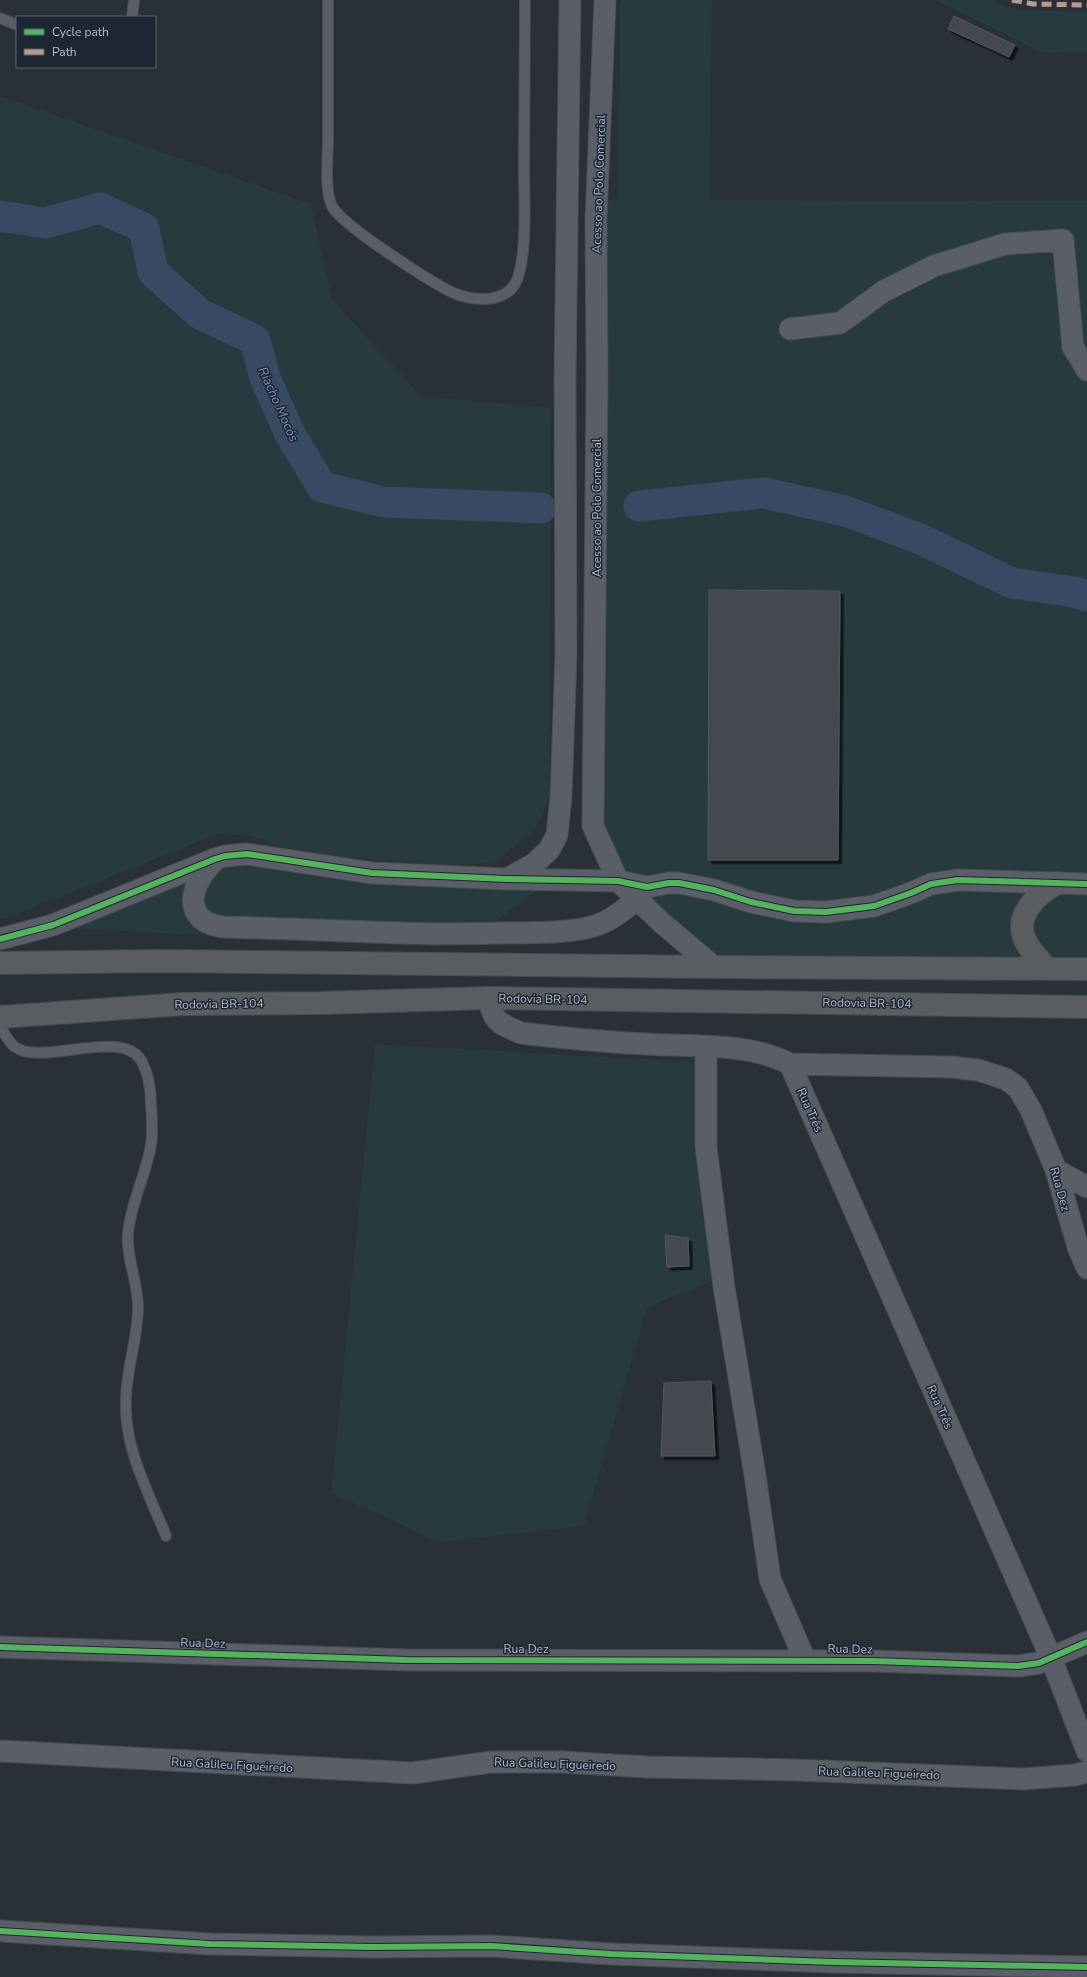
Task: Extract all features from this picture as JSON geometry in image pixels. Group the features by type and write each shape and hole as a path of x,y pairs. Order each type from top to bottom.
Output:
{"highway":[{"path":"1046,968 1026,942 1023,935 1023,922 1024,917 1036,897 1057,883"},
{"path":"0,963 190,961 714,967 1087,968"},
{"name":"Rodovia BR-104","path":"0,1016 183,1004 320,1003 489,998 1087,1007"}],"street":[{"path":"506,879 534,864 548,850 557,835 560,814 566,654 565,378 570,0"},
{"name":"Acesso ao Polo Comercial","path":"605,0 596,220 597,378 593,826 618,881 642,893 714,967"},
{"path":"790,329 840,323 884,291 934,266 1005,244 1063,240 1073,347 1087,370"},
{"path":"565,378 597,378"},
{"path":"0,939 53,925 225,856 247,854 372,873 506,879 618,881"},
{"path":"215,859 201,876 193,902 194,910 204,922 212,925 223,927 442,934 556,931 593,926 622,911 642,893 669,883 691,885 751,902 794,911 826,912 874,906 941,882 958,880 1087,884"},
{"path":"489,998 491,1012 494,1018 505,1026 521,1033 634,1043 754,1051 778,1058 790,1064"},
{"path":"706,1047 706,1148 724,1286 755,1475 770,1579 805,1660"},
{"name":"Rua Dez","path":"790,1064 951,1067 978,1070 1006,1079 1018,1088 1032,1110 1056,1170 1075,1240 1087,1268"},
{"name":"Rua Três","path":"790,1064 1051,1658 1087,1751"},
{"path":"1056,1170 1087,1187"},
{"name":"Rua Dez","path":"0,1647 407,1660 805,1660 1018,1666 1039,1663 1087,1642"},
{"name":"Rua Galileu Figueiredo","path":"0,1751 413,1773 491,1762 563,1762 647,1767 795,1770 1024,1779 1075,1775 1087,1772"},
{"path":"0,1931 226,1944 373,1947 490,1946 611,1954 833,1962 1087,1967"}],"lane":[{"path":"132,16 134,0"},
{"path":"328,0 328,170 332,206 354,228 442,287 461,296 484,299 499,296 507,292 514,284 520,270 524,216 525,0"},
{"path":"0,18 16,25"},
{"path":"0,1026 13,1045 23,1051 42,1052 107,1047 126,1049 139,1057 146,1072 151,1101 152,1132 151,1146 130,1218 128,1234 128,1249 138,1308 126,1390 125,1415 132,1450 166,1536"}],"green space":[{"path":"620,0 712,0 709,200 1087,201 1087,964 716,959 635,895 597,825 599,200 618,200"},
{"path":"935,0 996,0 998,4 1021,10 1087,12 1087,52 1044,53"},
{"path":"0,96 311,204 332,299 421,396 551,408 549,800 535,829 494,863 442,865 371,859 316,858 251,836 218,834 6,918 0,918"},
{"path":"238,861 539,889 486,928 217,922 202,912 202,883 215,867"},
{"path":"193,874 189,895 189,920 217,936 63,928"},
{"path":"375,1044 697,1062 703,1210 716,1279 647,1307 584,1526 440,1542 331,1493"}],"building":[{"path":"954,16 1015,45 1009,57 948,29"},
{"path":"709,590 840,591 838,860 708,860"},
{"path":"665,1235 688,1238 689,1266 667,1267"},
{"path":"711,1381 715,1456 661,1456 664,1383"}],"waterway":[{"name":"Riacho Mocós","path":"0,216 45,223 100,208 144,228 153,272 200,314 255,340 265,378 290,434 322,487 384,502 541,508"},
{"path":"639,506 764,493 845,511 918,538 1012,583 1075,592 1087,596"}],"marked path":[{"path":"1012,0 1033,4 1087,5"}],"cycle path":[{"path":"0,939 53,925 215,859 225,856 247,854 372,873 506,879 618,881 647,887 669,883 679,883 714,890 751,902 794,911 826,912 874,906 931,884 958,880 1087,884"},
{"path":"0,1647 407,1660 873,1661 1018,1666 1039,1663 1087,1642"},
{"path":"0,1931 210,1944 373,1947 491,1946 611,1954 833,1962 1087,1967"}]}
